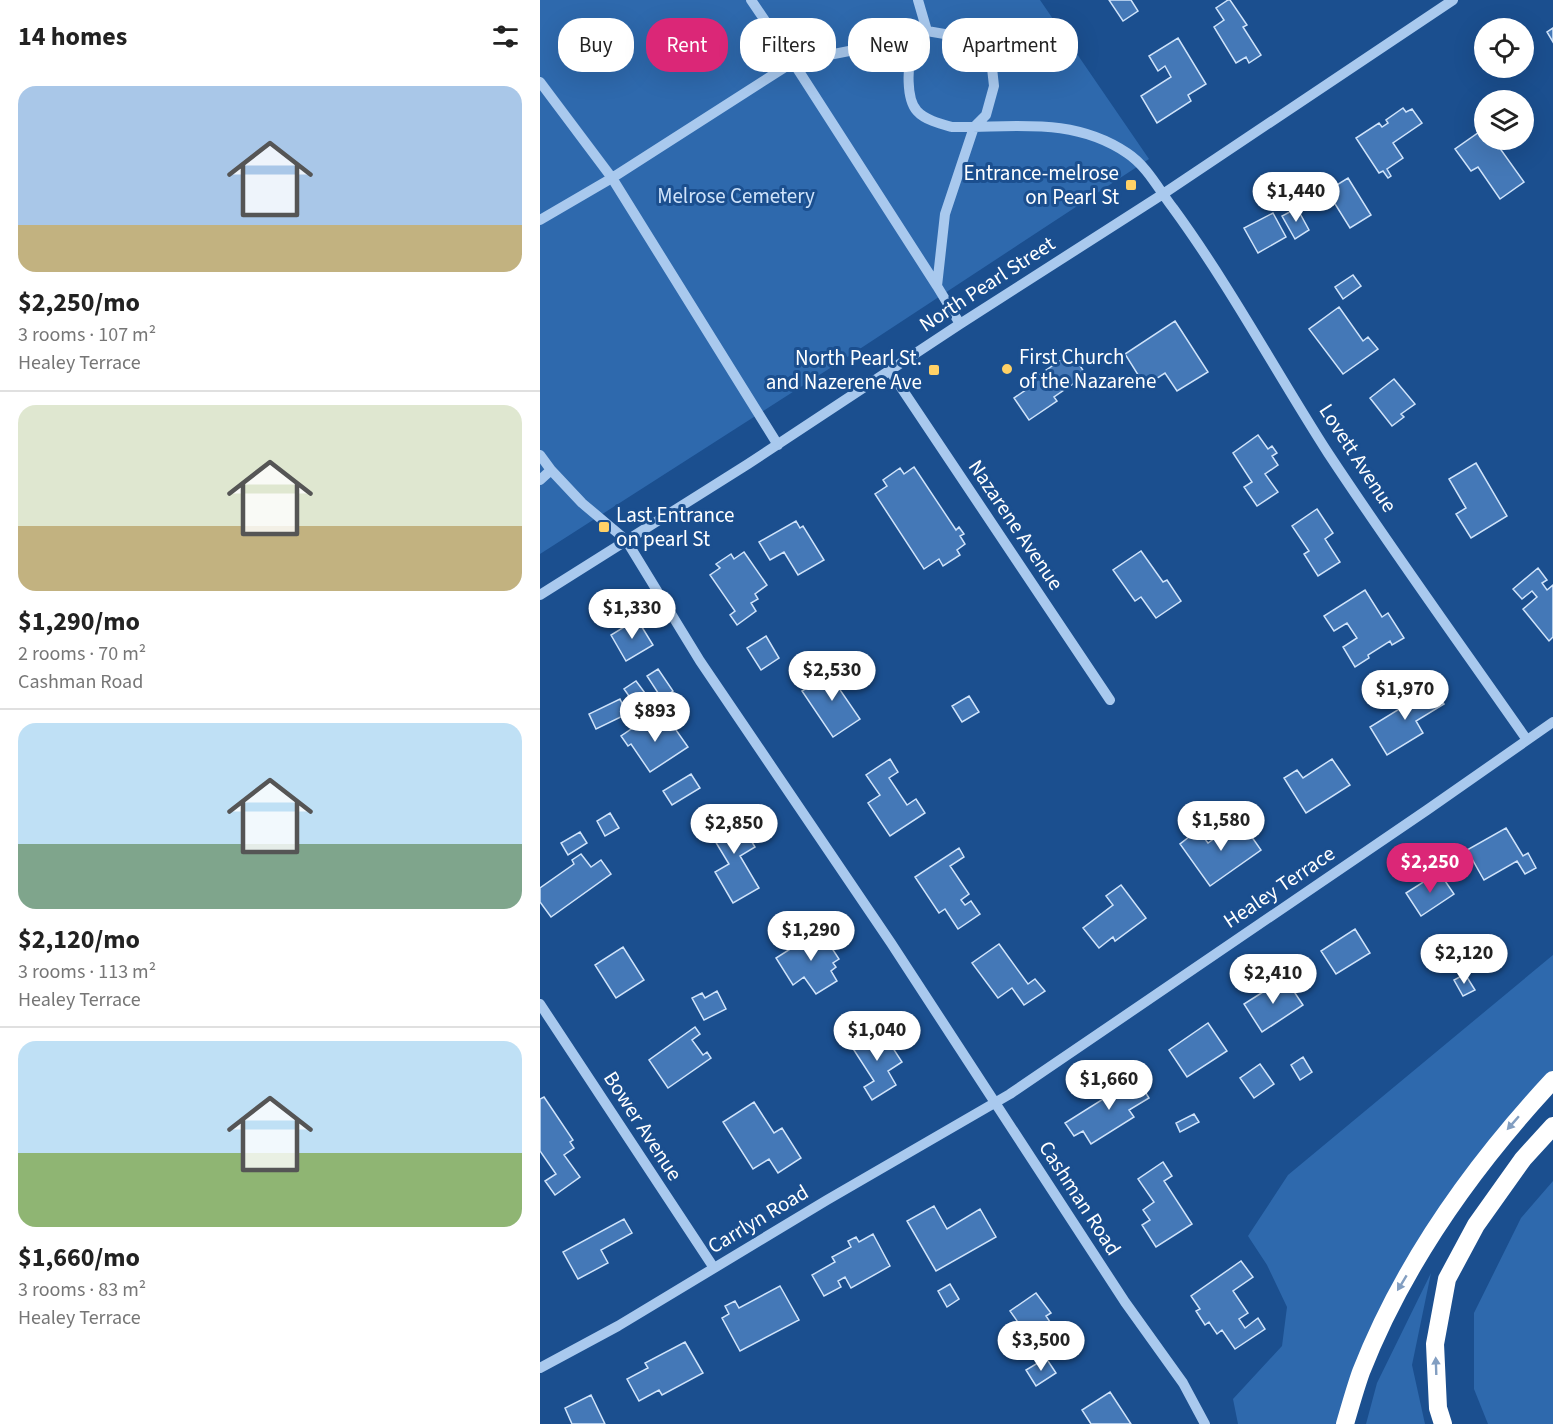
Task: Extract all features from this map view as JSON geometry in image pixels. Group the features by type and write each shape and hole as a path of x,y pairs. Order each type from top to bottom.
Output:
{"highway":[{"path":"1345,1424 1361,1373 1394,1298 1437,1225 1510,1126 1553,1080"},
{"path":"1443,1424 1438,1408 1436,1344 1447,1279 1476,1225 1523,1159 1553,1126"}],"street":[{"path":"751,0 763,18"},
{"path":"918,0 923,18"},
{"name":"North Pearl Street","path":"540,595 778,445 960,324 1163,194 1453,0"},
{"path":"930,32 956,36 981,50 992,68 994,86 986,115 974,127 945,214 937,286"},
{"path":"540,220 777,72"},
{"path":"799,72 960,324"},
{"path":"908,72 911,97 917,111 938,123 951,127 974,127"},
{"path":"540,82 612,177 778,445"},
{"name":"Lovett Avenue","path":"974,127 1048,126 1075,129 1098,136 1129,154 1149,174 1215,267 1328,452 1527,740"},
{"name":"Nazarene Avenue","path":"890,371 1110,700"},
{"name":"Cashman Road","path":"540,454 551,470 582,503 626,540 700,661 891,943 1119,1293 1183,1383 1205,1424"},
{"path":"540,480 551,470"},
{"name":"Healey Terrace","path":"996,1102 1553,722"},
{"name":"Bower Avenue","path":"540,1004 714,1268"},
{"name":"Carrlyn Road","path":"540,1368 618,1326 827,1200 996,1102"}],"green space":[{"name":"Melrose Cemetery","path":"540,0 1040,0 1052,18 942,18 942,72 1078,72 1078,55 1149,159 852,354 540,554"},
{"path":"1553,955 1553,1080 1437,1225 1345,1424 1238,1424 1233,1399 1282,1346 1287,1307 1267,1265 1248,1236 1288,1175"},
{"path":"1553,1181 1553,1424 1488,1424 1474,1389 1474,1313 1521,1218"},
{"path":"1431,1273 1412,1365 1425,1424 1366,1424 1377,1383"}],"building":[{"path":"1109,0 1131,0 1138,11 1123,21"},
{"path":"1228,0 1247,25 1243,27 1261,55 1249,63 1246,57 1236,63 1214,27 1224,20 1216,8"},
{"path":"1553,28 1553,42 1547,32"},
{"path":"1178,38 1206,84 1188,95 1191,101 1157,123 1141,96 1171,77 1165,66 1158,71 1149,56"},
{"path":"1403,108 1406,112 1412,109 1422,123 1393,143 1403,158 1387,169 1391,176 1388,178 1383,171 1379,173 1356,138 1379,123 1382,127 1388,123 1386,120"},
{"path":"1474,136 1474,150 1501,150 1524,182 1500,199 1478,167 1471,171 1455,149"},
{"path":"1348,178 1371,215 1350,228 1327,191"},
{"path":"1297,208 1309,230 1295,239 1282,216"},
{"path":"1273,213 1286,237 1258,253 1244,228"},
{"path":"1353,275 1361,286 1343,299 1335,287"},
{"path":"1339,307 1363,341 1368,337 1378,349 1343,374 1309,329"},
{"path":"1175,321 1208,372 1177,391 1165,373 1145,386 1125,354"},
{"path":"1064,358 1069,366 1077,361 1086,375 1054,397 1057,401 1029,420 1014,398 1036,383 1033,379"},
{"path":"1394,379 1415,404 1401,414 1404,417 1392,426 1370,398"},
{"path":"1258,435 1268,449 1272,446 1277,453 1272,456 1278,465 1265,474 1278,492 1257,506 1244,487 1252,482 1233,453"},
{"path":"1476,463 1507,516 1471,538 1456,514 1466,508 1449,479"},
{"path":"914,467 956,530 959,527 964,534 960,536 965,544 957,550 960,555 943,566 939,559 924,569 875,494 887,486 883,480 900,468 904,474"},
{"path":"1317,509 1333,533 1325,539 1340,562 1318,576 1304,554 1309,551 1292,526"},
{"path":"796,521 800,528 803,526 824,560 798,575 784,552 770,560 759,542"},
{"path":"1141,551 1163,582 1167,580 1181,601 1156,618 1141,597 1135,601 1113,570"},
{"path":"744,552 767,585 755,594 758,599 751,603 756,611 737,625 730,615 735,611 710,575 720,568 716,564 731,554 734,559"},
{"path":"1538,568 1547,580 1542,583 1547,590 1553,585 1553,637 1549,641 1523,609 1537,597 1532,591 1522,599 1513,589"},
{"path":"1365,590 1382,617 1388,613 1404,638 1392,645 1390,641 1368,655 1369,658 1355,667 1343,647 1357,638 1347,623 1334,631 1324,616"},
{"path":"637,619 653,645 626,661 611,635"},
{"path":"766,636 779,658 761,670 747,648"},
{"path":"839,667 848,680 838,687 860,719 833,737 802,691"},
{"path":"658,669 673,691 662,699 647,676"},
{"path":"636,681 651,701 639,710 624,689"},
{"path":"1426,685 1435,699 1439,697 1444,704 1416,721 1423,733 1387,755 1370,727 1414,700 1411,694"},
{"path":"969,696 979,712 962,722 952,706"},
{"path":"620,699 627,714 596,729 589,714"},
{"path":"646,719 654,731 669,720 688,747 650,772 631,744 628,746 621,736"},
{"path":"890,759 898,772 889,778 907,805 916,799 925,813 890,836 868,803 880,795 866,775"},
{"path":"1332,759 1350,785 1306,813 1284,778 1297,770 1303,778"},
{"path":"691,774 700,788 672,805 663,791"},
{"path":"734,810 742,824 745,822 750,830 746,832 755,847 740,856 759,888 733,903 715,872 729,864 706,826"},
{"path":"610,813 619,828 605,836 597,821"},
{"path":"1240,820 1261,850 1210,886 1180,844 1198,830 1208,843"},
{"path":"1506,828 1523,856 1528,853 1536,868 1525,874 1517,861 1484,880 1467,850"},
{"path":"580,832 587,843 568,855 561,843"},
{"path":"959,848 964,857 950,866 969,894 961,900 965,905 971,901 980,914 958,929 945,909 939,913 915,877"},
{"path":"581,854 591,867 601,860 611,874 551,917 540,902 540,888 574,864 572,860"},
{"path":"1439,872 1454,894 1421,916 1406,893"},
{"path":"1121,885 1146,918 1115,941 1113,937 1099,948 1083,928 1113,905 1106,896"},
{"path":"1355,929 1370,953 1336,974 1321,951"},
{"path":"820,930 839,959 833,963 836,967 831,971 837,981 816,994 804,977 793,985 776,958"},
{"path":"999,944 1028,984 1035,979 1045,991 1024,1005 1012,988 998,998 972,963"},
{"path":"623,947 644,980 616,998 595,965"},
{"path":"1465,974 1475,990 1463,996 1454,980"},
{"path":"1285,978 1303,1005 1262,1032 1244,1004"},
{"path":"717,991 726,1009 704,1020 692,998 702,993 705,998"},
{"path":"1208,1023 1227,1051 1187,1077 1169,1050"},
{"path":"695,1027 700,1034 692,1040 703,1055 707,1052 711,1058 668,1088 649,1060"},
{"path":"874,1029 885,1045 889,1042 902,1062 888,1071 896,1085 872,1100 864,1087 874,1081 850,1044"},
{"path":"1303,1057 1312,1072 1300,1080 1291,1065"},
{"path":"1260,1064 1274,1084 1254,1098 1240,1078"},
{"path":"1134,1074 1149,1098 1129,1110 1134,1117 1091,1144 1083,1131 1074,1136 1065,1123 1116,1091 1114,1087"},
{"path":"544,1097 573,1140 570,1142 574,1148 564,1155 580,1177 555,1195 545,1181 556,1174 540,1151 540,1099"},
{"path":"754,1102 774,1133 782,1128 801,1158 778,1173 769,1159 753,1169 723,1122"},
{"path":"1194,1114 1199,1122 1180,1132 1176,1123"},
{"path":"1163,1162 1172,1176 1164,1181 1192,1224 1156,1247 1142,1225 1150,1220 1143,1210 1154,1202 1138,1179"},
{"path":"934,1206 947,1229 980,1209 996,1237 936,1271 907,1221"},
{"path":"624,1219 632,1233 601,1250 608,1263 578,1279 563,1252"},
{"path":"873,1234 890,1266 851,1288 845,1277 838,1281 841,1287 824,1296 812,1275 835,1262 832,1257 851,1247 848,1241 856,1237 859,1242"},
{"path":"1241,1261 1253,1277 1233,1291 1248,1313 1239,1319 1245,1328 1258,1318 1265,1329 1235,1349 1222,1330 1217,1334 1209,1322 1205,1325 1196,1311 1200,1309 1191,1296"},
{"path":"950,1284 959,1299 947,1307 938,1291"},
{"path":"780,1286 799,1320 740,1351 722,1318 729,1314 725,1306 735,1301 739,1308"},
{"path":"1036,1293 1051,1313 1046,1316 1058,1334 1037,1349 1010,1311"},
{"path":"685,1342 703,1373 662,1395 659,1390 639,1401 627,1379 648,1368 645,1363"},
{"path":"1046,1358 1056,1373 1036,1386 1026,1370"},
{"path":"1110,1392 1131,1424 1091,1424 1082,1410"},
{"path":"591,1395 605,1424 572,1424 565,1408"}],"place":[{"name":"Entrance-melrose on Pearl St","path":"1131,185"},
{"name":"First Church of the Nazarene","path":"1007,369"},
{"name":"North Pearl St. and Nazerene Ave","path":"934,370"},
{"name":"Last Entrance on pearl St","path":"604,527"}]}
